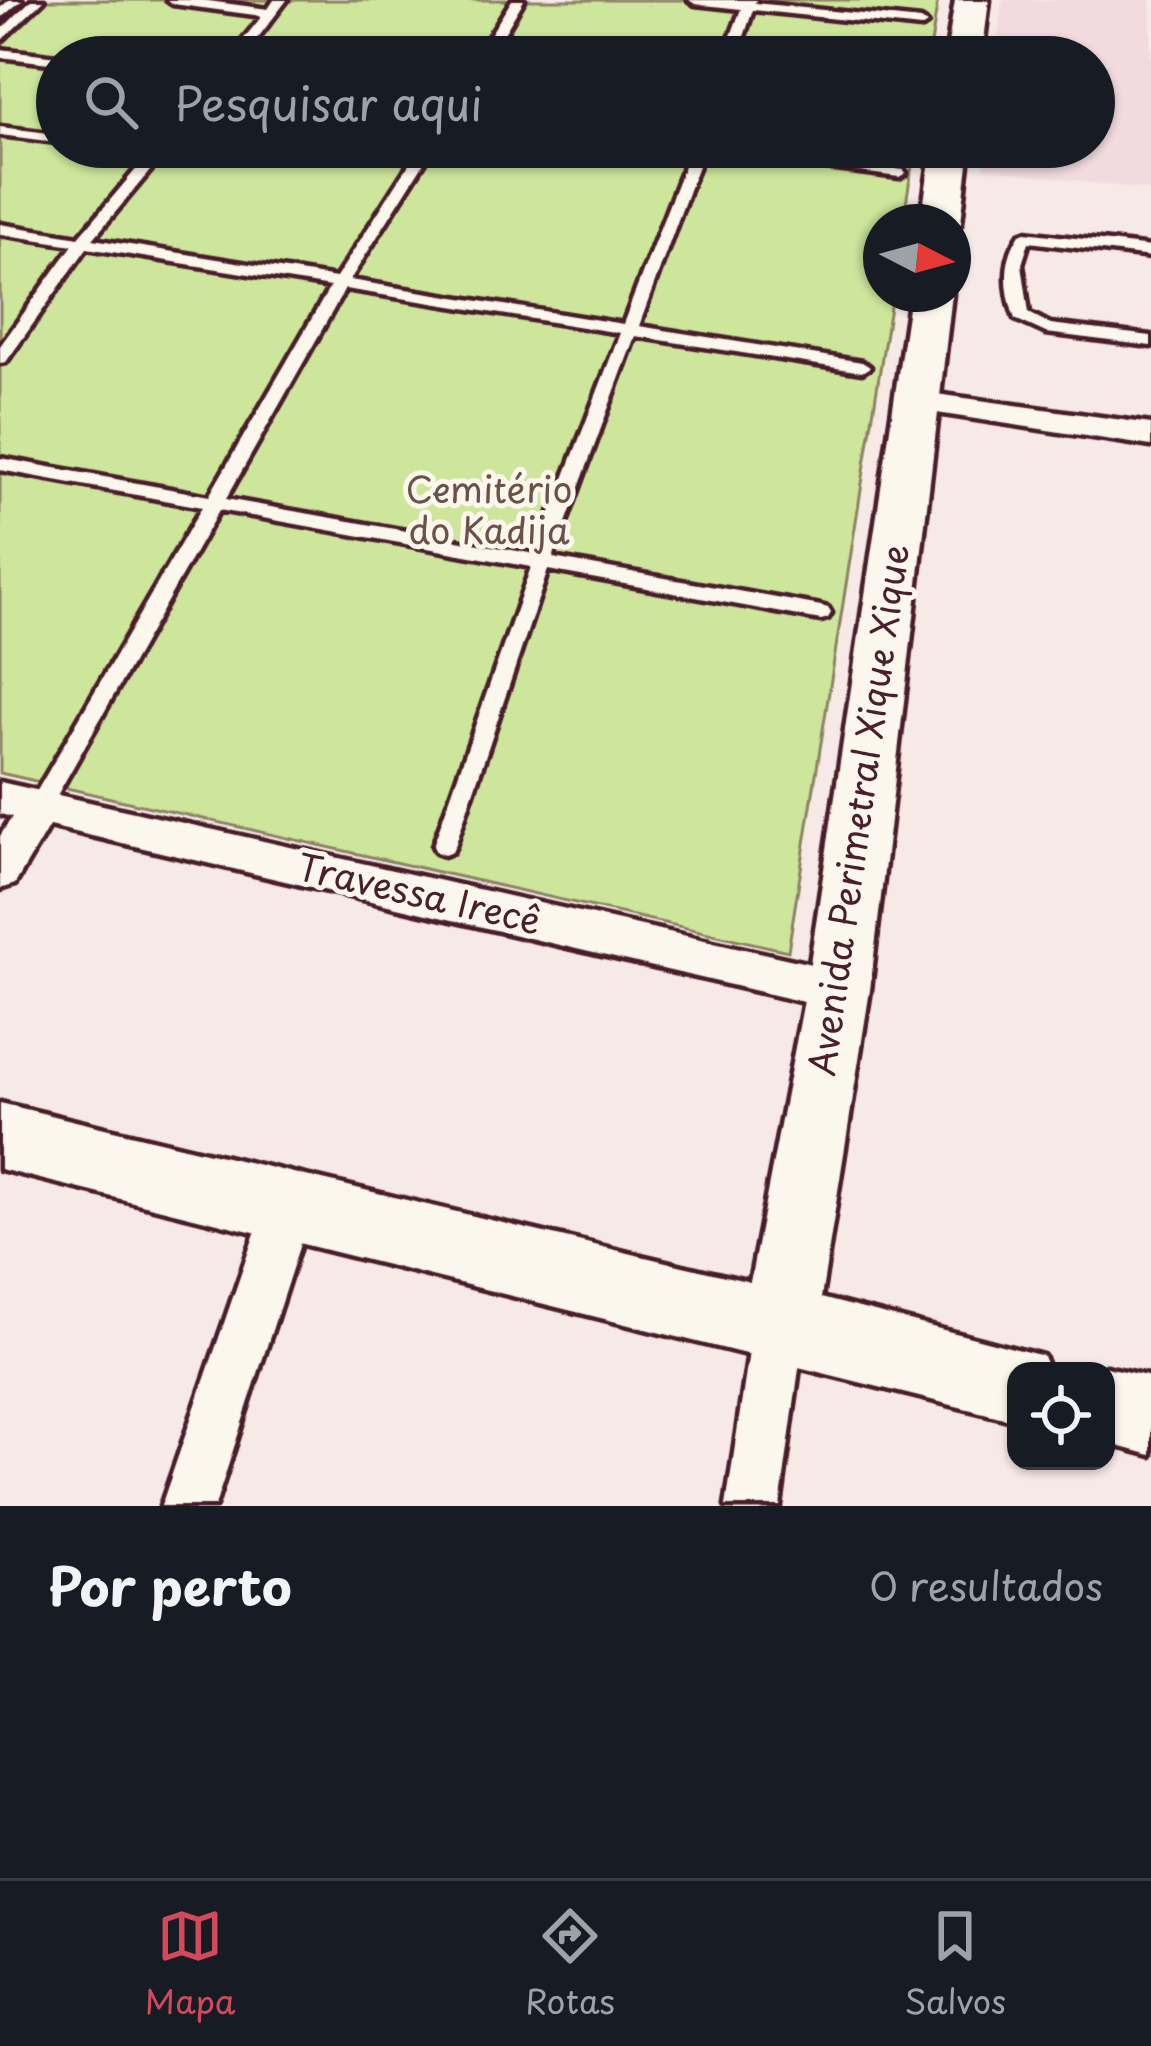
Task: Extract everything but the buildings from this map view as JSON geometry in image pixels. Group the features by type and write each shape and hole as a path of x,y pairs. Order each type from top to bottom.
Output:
{"main road":[{"path":"967,36 972,0"},
{"path":"943,204 948,168"},
{"name":"Avenida Perimetral Xique Xique","path":"779,1325 838,990 928,312"},
{"path":"0,1136 1007,1381"},
{"path":"1115,1407 1151,1416"}],"street":[{"path":"915,401 1151,435"},
{"path":"0,872 30,796"},
{"name":"Travessa Irecê","path":"30,796 838,990"},
{"path":"188,1506 287,1207"},
{"path":"753,1506 779,1325"}],"lane":[{"path":"0,15 16,0"},
{"path":"0,38 38,0"},
{"path":"173,0 271,13"},
{"path":"253,36 281,0"},
{"path":"496,36 518,0"},
{"path":"694,0 921,24"},
{"path":"737,36 749,3"},
{"path":"0,53 36,57"},
{"path":"0,131 36,136"},
{"path":"0,358 84,241 145,168"},
{"path":"30,796 414,168"},
{"path":"444,846 542,561 688,168"},
{"path":"867,168 899,172"},
{"path":"0,229 862,368"},
{"path":"1151,252 1025,237 1017,246 1014,271 1021,316 1046,328 1151,341"},
{"path":"0,464 821,613"}],"shaded area":[{"path":"1002,0 1151,0 1151,191 984,168 1115,168 1115,36 998,36"}],"green space":[{"name":"Cemitério do Kadija","path":"0,0 938,0 932,36 36,36 36,168 912,168 906,204 863,204 863,312 889,312 788,951 0,773"}]}
